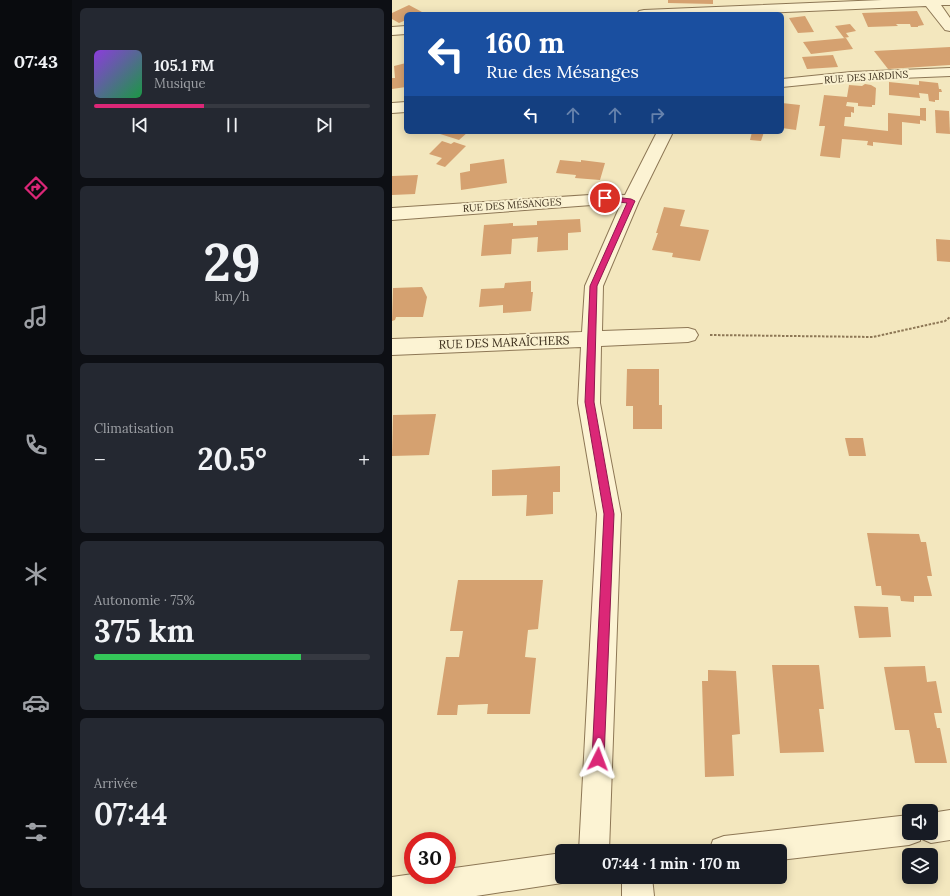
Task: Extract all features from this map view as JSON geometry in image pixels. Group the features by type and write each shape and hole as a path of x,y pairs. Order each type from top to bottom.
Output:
{"street":[{"path":"639,12 645,0"},
{"path":"688,12 928,1 950,2"},
{"path":"928,1 950,27"},
{"path":"392,32 404,30"},
{"name":"RUE DES JARDINS","path":"784,83 851,76 950,72"},
{"path":"392,108 404,106"},
{"path":"594,844 609,514 590,402 591,338 594,286 631,201 664,134"},
{"name":"RUE DES MÉSANGES","path":"392,214 605,198 631,201"},
{"name":"RUE DES MARAÎCHERS","path":"392,347 688,335"},
{"path":"938,827 950,826"},
{"path":"786,844 902,831"},
{"path":"392,893 555,869"},
{"path":"637,884 638,896"}],"path":[{"path":"688,335 873,337 945,321 950,318"}],"building":[{"path":"668,0 713,0 713,4 668,3"},
{"path":"409,5 422,12 404,12 404,21 399,23 392,19 392,13"},
{"path":"917,11 924,25 918,27 911,27 910,24 896,24 898,26 868,27 862,13"},
{"path":"805,16 814,32 798,33 789,18"},
{"path":"850,24 856,31 846,33 849,37 844,38 835,26"},
{"path":"846,38 853,49 811,54 803,42"},
{"path":"950,47 950,65 888,69 874,51"},
{"path":"833,55 838,67 807,69 802,57"},
{"path":"404,64 404,87 392,89 392,78 395,78 394,66"},
{"path":"919,81 938,83 939,89 941,89 942,92 939,92 939,100 935,100 935,102 929,101 928,94 919,93 920,98 889,95 889,82 919,85"},
{"path":"865,84 876,88 875,105 872,105 872,107 858,106 858,103 847,102 846,106 854,107 854,113 851,112 851,117 845,117 844,126 888,131 888,113 920,116 920,108 926,108 926,121 920,120 920,124 902,122 902,145 873,142 873,146 867,145 868,141 842,139 840,158 820,156 825,126 819,126 824,95 847,97 849,85 862,86"},
{"path":"784,103 800,105 796,130 784,128"},
{"path":"935,110 949,111 950,134 936,133"},
{"path":"440,134 466,134 459,140"},
{"path":"752,134 763,134 761,141 750,140"},
{"path":"442,141 451,144 454,142 466,146 445,167 436,164 442,158 429,154"},
{"path":"504,159 507,183 461,190 460,173 470,171 470,164"},
{"path":"560,160 581,162 581,160 605,163 600,180 575,178 576,175 556,173"},
{"path":"418,175 415,194 392,195 392,176"},
{"path":"664,207 685,210 680,226 709,230 700,261 672,257 673,253 652,250 658,233 656,233"},
{"path":"580,219 581,232 568,233 568,250 537,252 538,237 512,239 511,254 481,256 484,225 513,223 513,226 537,225 537,221"},
{"path":"936,239 950,240 950,262 937,261"},
{"path":"531,281 531,292 533,292 531,311 503,313 503,305 479,307 481,289 504,288 505,283"},
{"path":"422,287 427,297 423,317 396,317 395,320 392,321 393,288"},
{"path":"627,369 659,369 659,405 662,405 662,429 633,429 633,406 626,406"},
{"path":"436,414 429,455 392,456 393,415"},
{"path":"845,438 863,438 866,456 849,456"},
{"path":"560,466 560,492 553,492 553,514 526,516 527,495 492,496 492,470"},
{"path":"867,533 919,534 921,542 926,542 932,576 927,576 932,596 914,596 914,602 901,601 900,596 882,595 881,586 876,586"},
{"path":"458,580 543,580 538,629 528,630 525,657 536,658 530,714 487,714 488,704 486,704 458,705 457,715 437,715 446,657 459,657 463,631 450,631"},
{"path":"854,606 888,607 891,637 859,638"},
{"path":"772,665 819,665 824,709 819,709 824,752 780,753"},
{"path":"925,666 927,682 936,681 942,713 934,713 937,728 940,728 947,763 915,763 909,730 895,730 884,667"},
{"path":"708,670 736,671 740,734 732,735 734,776 705,777 702,681 708,681"}],"route":[{"path":"598,759 609,514 590,402 591,338 594,286 631,201 605,198"}]}
